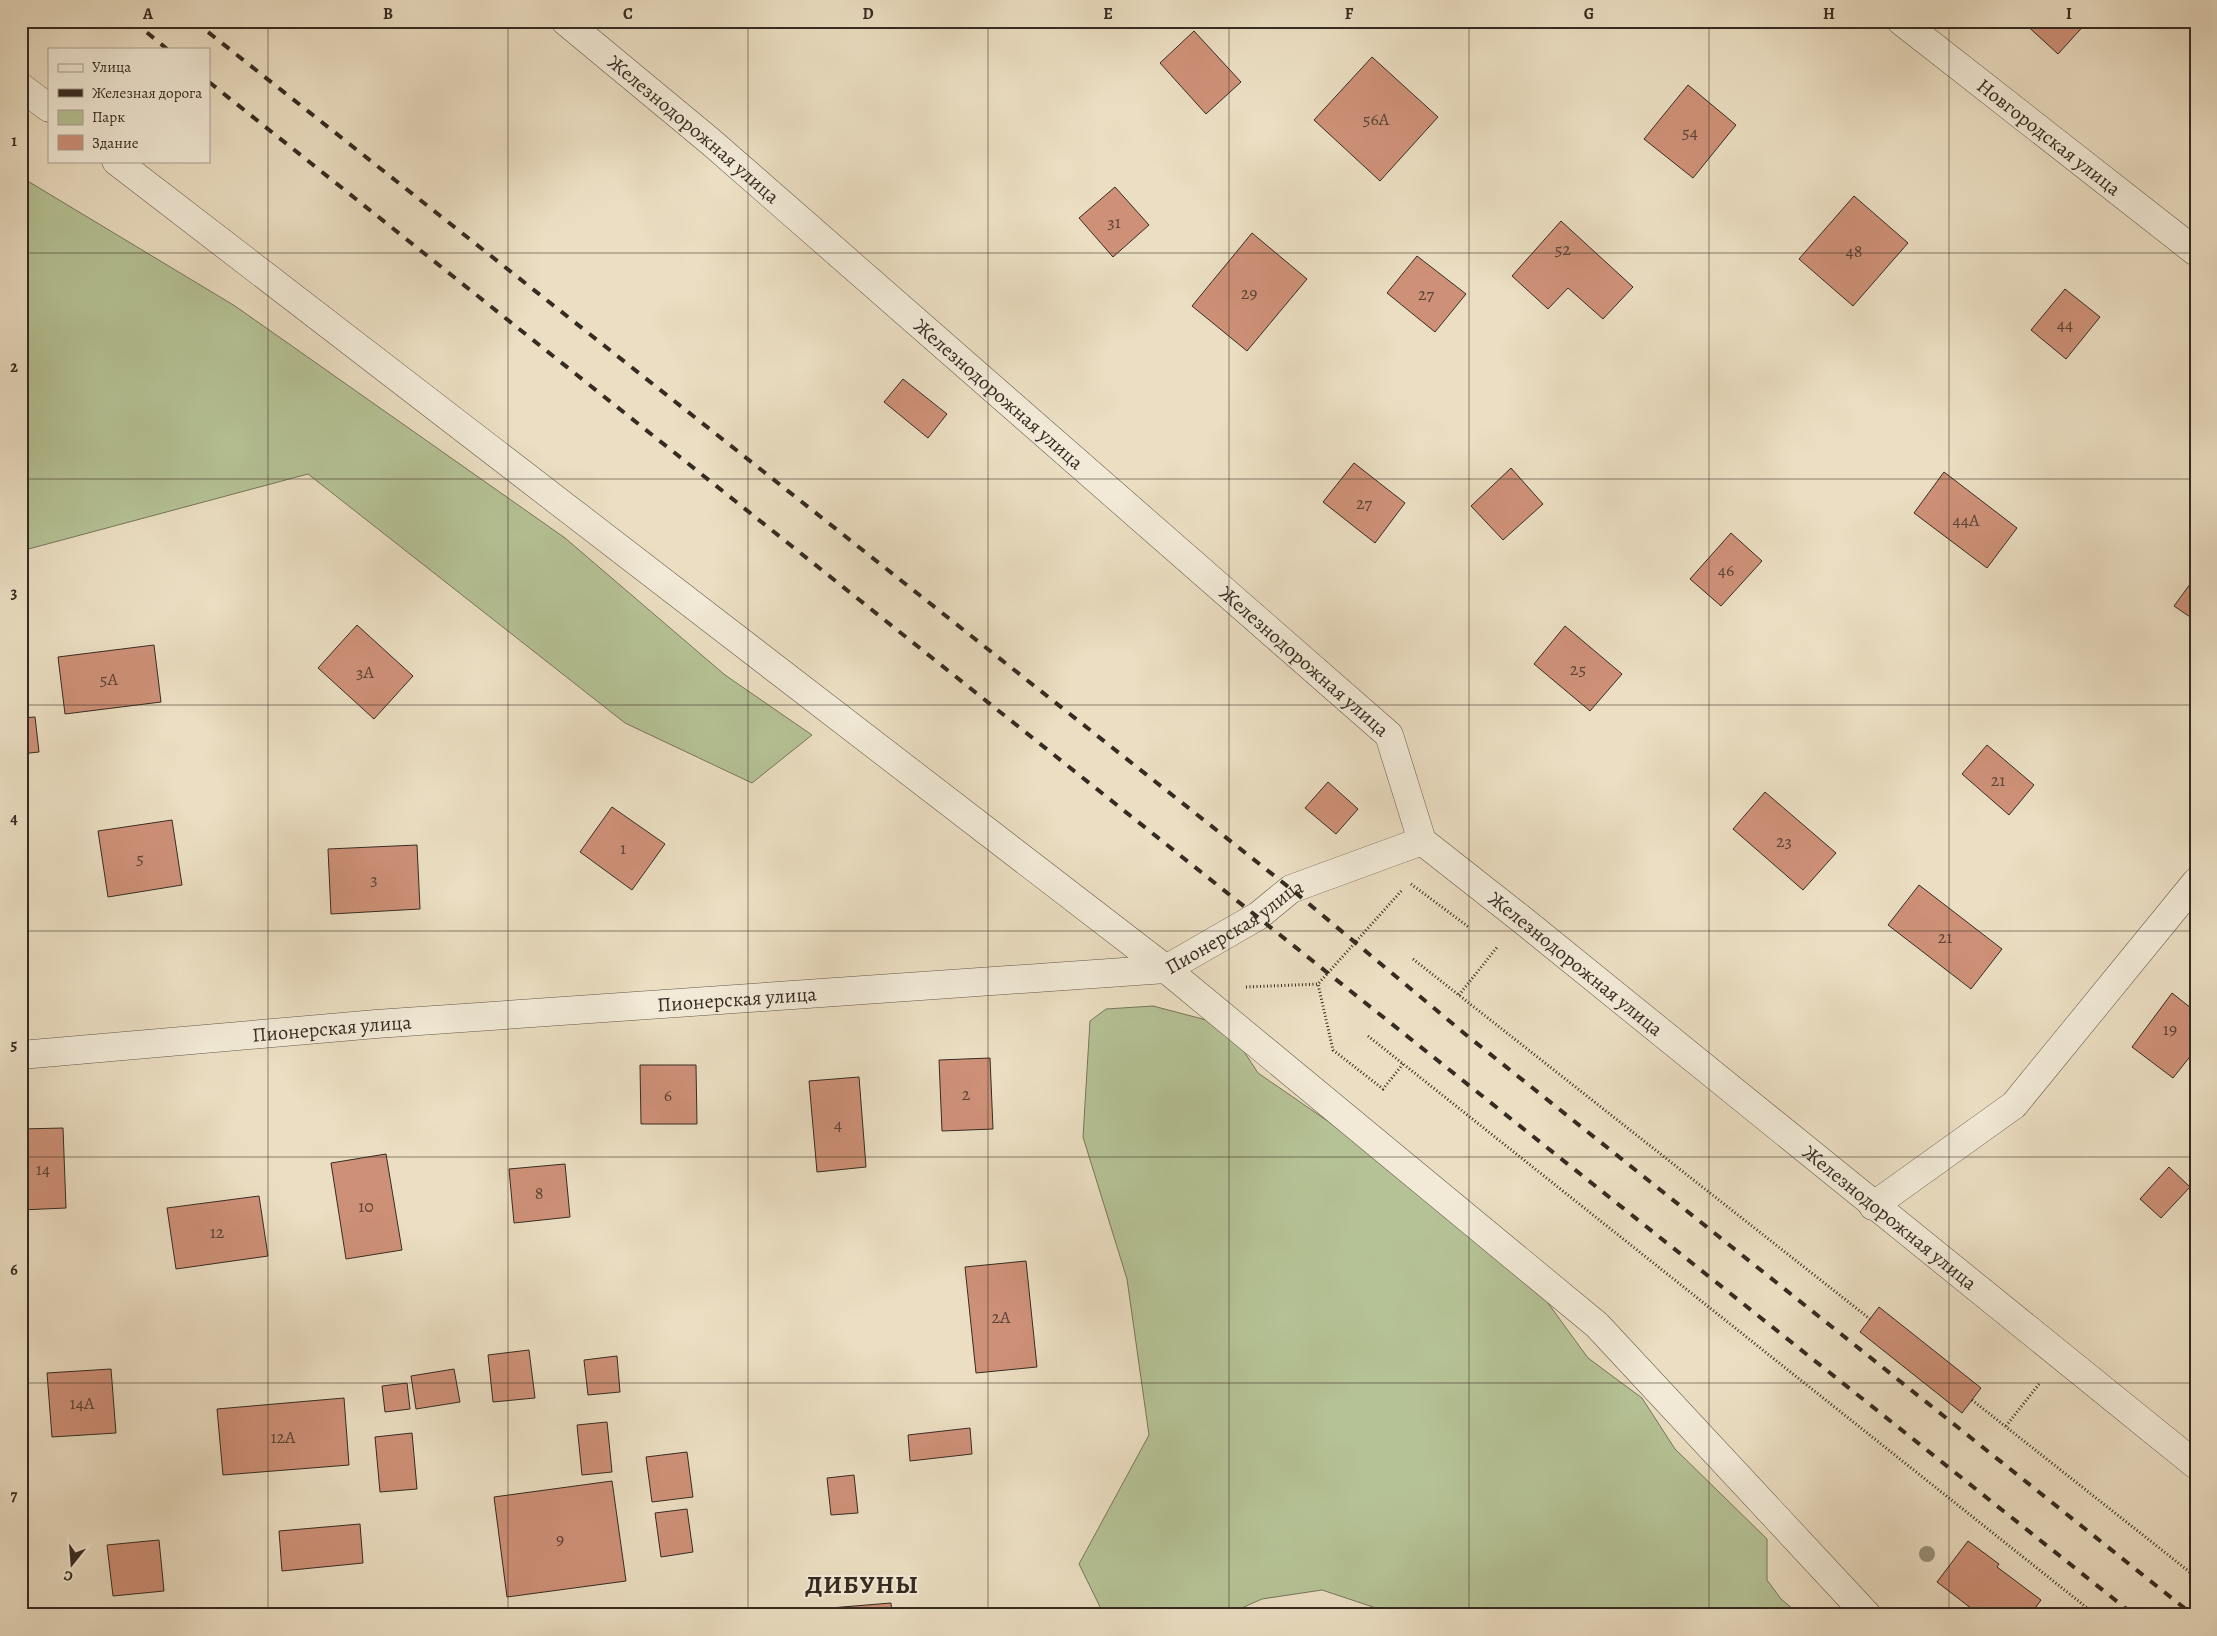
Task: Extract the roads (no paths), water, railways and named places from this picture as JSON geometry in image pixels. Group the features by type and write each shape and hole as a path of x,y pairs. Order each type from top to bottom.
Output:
{"street":[{"name":"Железнодорожная улица","path":"564,21 711,142 1389,735 1422,841 1520,918 1873,1206 2196,1465"},
{"name":"Новгородская улица","path":"1901,21 2196,252"},
{"path":"21,87 48,107"},
{"path":"117,162 1166,969 1598,1325 1867,1615"},
{"name":"Пионерская улица","path":"21,1055 396,1022 1166,969 1258,916 1291,889 1422,841"},
{"path":"1873,1206 2014,1105 2196,882"}],"railway":[{"path":"133,21 166,48"},
{"path":"194,21 1291,889 1465,1034 2193,1615"},
{"path":"210,83 2134,1615"}],"district":[{"name":"ДИБУНЫ","path":"862,1585"}]}
